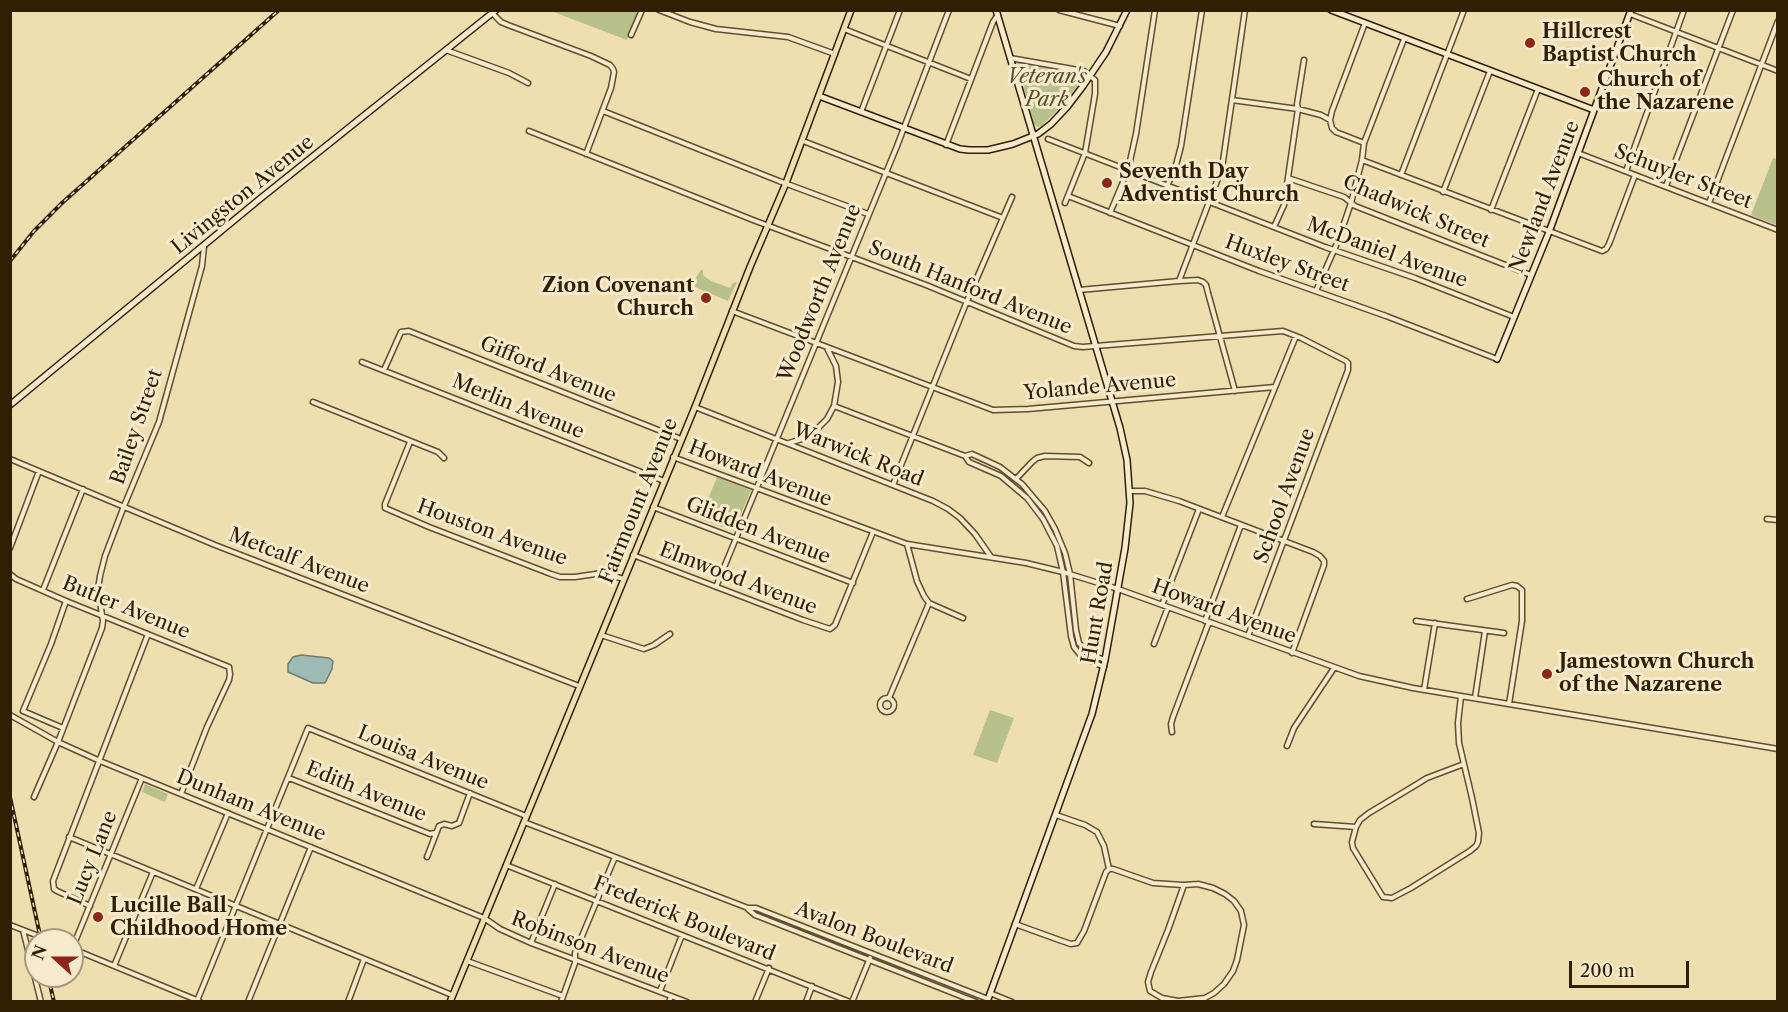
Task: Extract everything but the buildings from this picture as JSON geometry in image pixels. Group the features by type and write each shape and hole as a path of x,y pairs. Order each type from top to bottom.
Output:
{"main road":[{"name":"Fairmount Avenue","path":"452,1000 466,960 803,141 851,10"}],"street":[{"path":"631,35 642,10"},
{"path":"659,10 716,29 788,37 835,54"},
{"path":"861,112 900,10"},
{"name":"Woodworth Avenue","path":"717,586 886,173 949,10"},
{"path":"1059,10 1120,26"},
{"path":"819,96 946,145 978,151 997,148 1034,136 1059,116 1091,76 1120,26 1126,10"},
{"path":"1110,213 1128,170 1136,134 1155,10"},
{"path":"1167,186 1178,159 1202,10"},
{"path":"1179,281 1222,168 1245,10"},
{"path":"1331,10 1594,110"},
{"path":"1401,175 1464,10"},
{"path":"1626,171 1684,10"},
{"path":"1666,187 1732,10"},
{"path":"494,12 501,22 610,64 614,72 614,81 586,154"},
{"name":"Livingston Avenue","path":"10,405 261,198 494,12"},
{"path":"1630,12 1778,71"},
{"name":"Newland Avenue","path":"1497,359 1549,232 1630,12"},
{"path":"946,145 997,13"},
{"name":"Hunt Road","path":"988,998 1090,722 1105,663 1118,589 1128,529 1130,491 1127,460 1112,401 997,13"},
{"path":"1709,204 1778,21"},
{"path":"1330,120 1365,23"},
{"path":"844,29 971,79"},
{"path":"1316,291 1351,203 1364,143 1404,39"},
{"path":"446,50 509,73 528,83"},
{"path":"1010,58 1084,71 1095,80 1085,153 1065,203"},
{"path":"1274,227 1284,205 1304,60"},
{"path":"1443,192 1490,71"},
{"path":"1491,210 1538,89"},
{"path":"1232,100 1298,109 1321,115 1330,120 1335,131 1364,143"},
{"path":"603,111 868,214"},
{"name":"South Hanford Avenue","path":"529,131 1074,346 1283,331 1346,361 1349,366"},
{"name":"McDaniel Avenue","path":"1048,139 1514,317"},
{"path":"803,141 1003,218"},
{"name":"Schuyler Street","path":"1578,153 1778,230"},
{"path":"1362,160 1596,250 1605,250 1609,244 1635,175"},
{"name":"Chadwick Street","path":"1288,178 1344,197 1351,203 1531,275"},
{"name":"Huxley Street","path":"1068,196 1497,359"},
{"path":"893,485 931,387 1012,197"},
{"name":"Bailey Street","path":"34,797 102,628 98,589 105,556 159,423 202,266 204,246"},
{"path":"1079,290 1198,280 1206,285 1235,391"},
{"name":"Yolande Avenue","path":"732,311 993,410 1028,409 1275,387"},
{"name":"Gifford Avenue","path":"384,370 398,337 404,330 681,439"},
{"path":"1222,517 1296,336"},
{"path":"788,443 802,440 818,428 827,419 834,406 838,382 836,366 827,347"},
{"name":"Merlin Avenue","path":"362,362 664,481"},
{"name":"School Avenue","path":"1248,636 1349,366"},
{"path":"313,402 438,452 444,458"},
{"path":"834,406 965,456 969,462 1001,476 1020,491 1034,506 1053,536 1063,572 1074,647 1082,657 1105,663"},
{"name":"Warwick Road","path":"695,407 948,509 968,526 991,557"},
{"name":"Houston Avenue","path":"410,442 385,508 501,556 560,577 575,578 602,573 624,579"},
{"path":"965,456 972,454 989,461 1016,480 1034,496 1051,520 1060,539 1070,574 1079,643 1089,654 1105,663"},
{"path":"1016,480 1032,462 1045,456 1080,457 1089,463"},
{"name":"Howard Avenue","path":"674,457 907,544 1026,563 1070,574 1162,604 1334,668 1382,682 1778,749"},
{"name":"Metcalf Avenue","path":"10,459 280,570 579,686"},
{"path":"10,548 39,471"},
{"path":"43,590 83,489"},
{"path":"1130,491 1145,491 1199,509 1320,556 1324,565 1292,653"},
{"name":"Glidden Avenue","path":"652,507 853,583"},
{"path":"1162,604 1199,509"},
{"path":"1767,519 1778,520"},
{"path":"1172,732 1173,717 1241,525"},
{"path":"853,583 873,532"},
{"path":"907,544 917,581 929,603 963,618"},
{"name":"Elmwood Avenue","path":"633,555 827,629 835,625 853,583"},
{"name":"Butler Avenue","path":"10,574 16,579 66,601 225,665 229,669 231,674 229,680 207,727 181,794"},
{"path":"1467,599 1512,585 1522,590 1522,621 1509,704"},
{"path":"63,728 23,711 54,637 66,601"},
{"path":"889,698 929,603"},
{"path":"1154,644 1168,607"},
{"path":"1416,621 1504,633"},
{"path":"1424,690 1435,623"},
{"path":"1475,698 1485,630"},
{"path":"90,906 57,891 52,881 148,634"},
{"path":"601,634 644,649 670,634"},
{"path":"1287,746 1294,728 1334,668"},
{"path":"1461,696 1458,735 1479,833 1478,842 1470,851 1407,890 1392,898 1381,896 1353,848 1352,842 1356,827 1362,818 1427,778 1464,764"},
{"name":"Dunham Avenue","path":"10,715 58,742 100,761 484,918"},
{"name":"Louisa Avenue","path":"289,778 308,728 470,793 525,819"},
{"name":"Lucy Lane","path":"81,928 142,778"},
{"path":"84,954 198,1001 289,778"},
{"name":"Edith Avenue","path":"289,778 433,834"},
{"path":"427,857 433,834 439,826 444,824 452,826 459,823 470,793"},
{"path":"196,889 228,813"},
{"path":"1056,815 1085,825 1097,832 1104,846 1109,869"},
{"name":"Avalon Boulevard","path":"525,819 615,857 748,908 756,908 988,998 1012,1002"},
{"path":"1314,824 1356,827"},
{"path":"69,837 364,959 452,1000"},
{"path":"248,1002 311,847"},
{"path":"561,1002 575,953 615,857"},
{"name":"Frederick Boulevard","path":"506,865 851,1002"},
{"path":"1109,869 1153,884 1205,885 1225,894 1241,911 1244,926 1237,960 1224,984 1205,998 1178,1001 1162,998 1152,993 1148,982 1184,885"},
{"path":"1015,924 1071,944 1077,942 1084,931 1109,869"},
{"path":"114,966 153,872"},
{"path":"531,943 555,884"},
{"name":"Avalon Boulevard","path":"748,908 755,915 976,1002"},
{"name":"Robinson Avenue","path":"484,918 500,929 531,943 687,1002"},
{"path":"10,925 23,930 41,1002"},
{"path":"660,992 682,935"},
{"path":"851,1002 872,954"},
{"path":"348,1002 364,959"},
{"path":"466,960 563,996"},
{"path":"755,1002 768,969"},
{"path":"806,1002 812,986"},
{"path":"669,1002 671,996"}],"green space":[{"path":"551,11 639,11 627,40"},
{"name":"Veteran's Park","path":"1016,61 1082,72 1085,76 1061,107 1037,127 1034,124"},
{"path":"1773,158 1777,159 1777,225 1751,215"},
{"path":"703,270 703,275 711,281 730,288 733,283 737,282 728,301 695,287 695,279"},
{"path":"717,477 751,490 734,531 700,519"},
{"path":"990,710 1014,718 997,763 973,755"},
{"path":"145,784 168,794 165,802 142,792"}],"water":[{"path":"301,655 329,658 333,661 325,683 313,683 288,672 288,664 293,657"}],"railway":[{"path":"10,261 34,231 62,203 279,10"},
{"path":"10,797 38,928"},
{"path":"51,988 54,1002"}],"place":[{"name":"Hillcrest Baptist Church","path":"1530,43"},
{"name":"Church of the Nazarene","path":"1585,92"},
{"name":"Seventh Day Adventist Church","path":"1107,183"},
{"name":"Zion Covenant Church","path":"706,298"},
{"name":"Jamestown Church of the Nazarene","path":"1547,674"},
{"name":"Lucille Ball Childhood Home","path":"98,917"}]}
